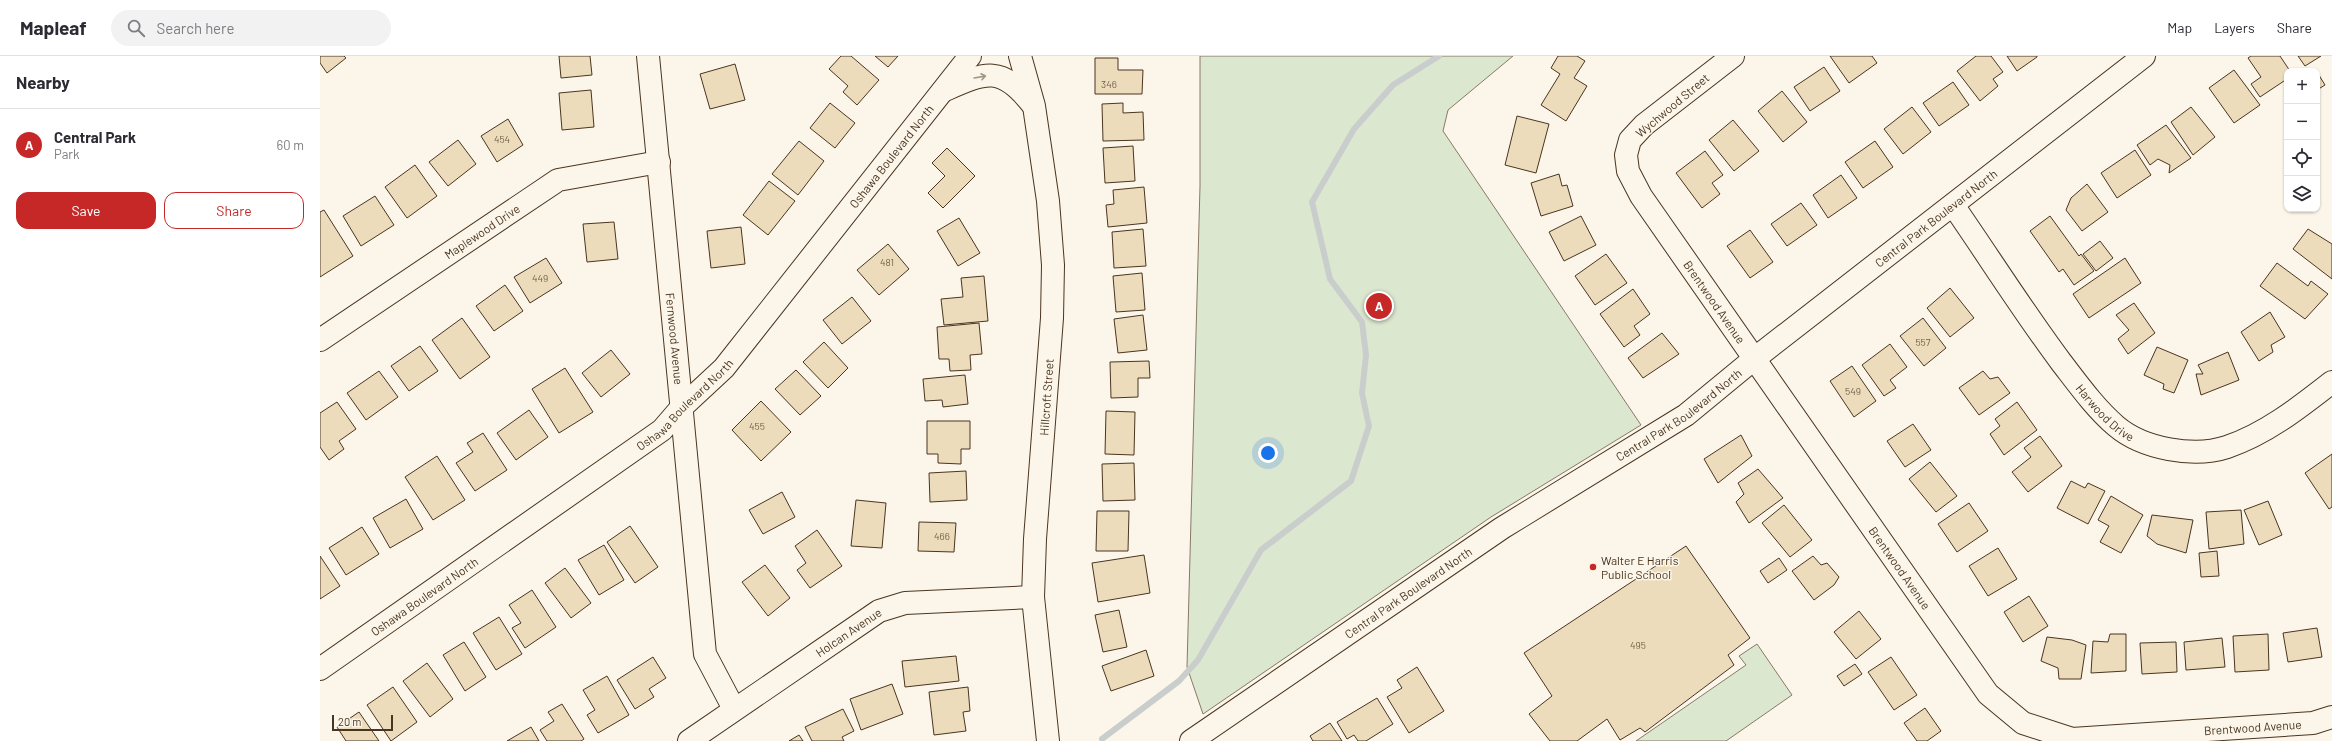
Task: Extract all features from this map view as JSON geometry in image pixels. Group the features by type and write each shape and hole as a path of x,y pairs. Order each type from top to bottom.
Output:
{"street":[{"name":"Fernwood Avenue","path":"648,56 705,654 734,709"},
{"name":"Oshawa Boulevard North","path":"320,669 662,430 681,408 724,368 944,91 970,56"},
{"name":"Hillcroft Street","path":"1020,56 1034,106 1048,201 1053,265 1052,318 1035,539 1033,597 1048,741"},
{"name":"Wychwood Street","path":"1630,140 1644,125 1733,56"},
{"name":"Central Park Boulevard North","path":"1191,741 1502,528 1686,415 1754,359 2144,56"},
{"path":"944,91 977,76 993,75 1005,78 1018,86 1034,106"},
{"name":"Brentwood Avenue","path":"1630,140 1626,155 1628,170 1641,196 1988,694 2023,724 2072,738 2313,723 2332,717"},
{"name":"Maplewood Drive","path":"320,340 558,180 659,162"},
{"name":"Harwood Drive","path":"1953,205 2047,344 2084,393 2116,426 2148,444 2182,452 2226,448 2264,432 2332,382"},
{"name":"Holcan Avenue","path":"689,741 879,611 905,603 1033,597"}],"green space":[{"path":"1200,56 1513,56 1448,110 1443,131 1641,425 1491,517 1203,714 1187,667 1200,186"},
{"path":"1757,644 1792,695 1726,741 1636,741 1746,665 1739,656"}],"building":[{"path":"320,56 344,56 346,58 327,73 320,63"},
{"path":"559,56 590,56 592,75 561,78"},
{"path":"841,56 851,56 879,80 857,105 843,92 848,86 829,69"},
{"path":"875,56 898,56 888,67"},
{"path":"1558,56 1577,56 1585,61 1574,78 1587,86 1566,121 1541,105 1560,74 1551,68"},
{"path":"1830,56 1872,56 1877,63 1849,83"},
{"path":"1976,56 1991,56 2003,72 1993,79 1998,86 1980,101 1957,71"},
{"path":"2007,56 2037,56 2037,57 2017,71"},
{"path":"2251,56 2280,56 2288,68 2284,68 2284,81 2260,97 2251,84 2261,77 2248,58"},
{"path":"2298,56 2321,56 2305,66"},
{"path":"1095,58 1118,58 1118,70 1143,70 1142,94 1095,94"},
{"path":"735,64 745,100 710,109 700,74"},
{"path":"1824,67 1840,91 1810,111 1794,87"},
{"path":"2234,70 2260,105 2234,123 2209,88"},
{"path":"2320,77 2325,85 2320,88"},
{"path":"1953,82 1969,105 1939,126 1923,103"},
{"path":"591,90 594,127 562,130 559,93"},
{"path":"1782,91 1807,122 1783,142 1758,111"},
{"path":"830,103 855,123 835,148 810,128"},
{"path":"1123,103 1123,113 1143,112 1144,140 1103,141 1102,104"},
{"path":"1912,107 1931,132 1903,154 1884,129"},
{"path":"2191,107 2215,137 2193,155 2171,122"},
{"path":"1517,116 1549,124 1536,173 1505,165"},
{"path":"508,119 523,145 497,162 481,136"},
{"path":"1733,120 1759,151 1734,171 1709,140"},
{"path":"2166,125 2191,158 2169,173 2170,165 2158,159 2150,165 2137,145"},
{"path":"458,140 476,164 448,186 429,162"},
{"path":"799,141 824,161 798,195 772,174"},
{"path":"1875,141 1893,167 1863,188 1845,162"},
{"path":"1133,146 1135,181 1105,183 1103,148"},
{"path":"947,148 975,176 943,208 928,193 945,176 932,163"},
{"path":"2135,150 2151,175 2117,198 2101,173"},
{"path":"1705,151 1723,175 1712,183 1720,194 1702,208 1676,173"},
{"path":"415,165 437,196 407,218 385,187"},
{"path":"1559,174 1562,186 1567,185 1573,206 1541,216 1531,183"},
{"path":"1841,175 1857,198 1828,218 1813,195"},
{"path":"769,181 795,201 768,235 743,215"},
{"path":"2087,184 2108,212 2082,231 2066,210 2071,198"},
{"path":"1144,187 1147,223 1108,227 1106,205 1114,204 1113,190"},
{"path":"375,196 394,225 361,246 343,216"},
{"path":"1801,203 1817,225 1787,246 1771,224"},
{"path":"324,210 353,256 320,277 320,212"},
{"path":"1581,216 1596,245 1564,261 1549,232"},
{"path":"2050,216 2079,256 2081,254 2094,271 2074,285 2063,269 2059,272 2030,231"},
{"path":"959,218 980,253 958,266 937,231"},
{"path":"614,222 618,259 587,262 583,224"},
{"path":"741,227 745,264 711,268 707,231"},
{"path":"1143,229 1146,266 1114,268 1112,232"},
{"path":"2308,229 2332,244 2332,279 2293,249"},
{"path":"1750,230 1773,262 1750,278 1727,246"},
{"path":"2100,241 2113,258 2096,271 2083,254"},
{"path":"888,244 909,269 879,295 857,270"},
{"path":"1606,254 1627,283 1595,305 1575,276"},
{"path":"546,258 562,283 530,303 514,277"},
{"path":"2125,258 2141,283 2089,318 2073,294"},
{"path":"2277,263 2308,286 2311,281 2328,294 2305,319 2260,286"},
{"path":"1142,273 1145,310 1116,312 1113,276"},
{"path":"984,276 988,321 944,325 941,299 963,297 961,278"},
{"path":"505,285 523,311 494,331 476,306"},
{"path":"1950,288 1974,318 1950,337 1927,308"},
{"path":"1633,289 1650,314 1634,326 1640,335 1624,347 1600,314"},
{"path":"852,297 871,321 842,344 823,320"},
{"path":"2134,303 2155,333 2128,354 2118,339 2129,330 2116,315"},
{"path":"2270,312 2285,337 2271,345 2273,352 2259,361 2241,332"},
{"path":"1143,315 1147,350 1118,353 1114,319"},
{"path":"462,318 490,357 460,379 432,340"},
{"path":"1923,318 1946,348 1924,366 1900,336"},
{"path":"979,323 982,354 970,355 971,370 950,371 949,359 939,359 937,327"},
{"path":"1662,333 1679,354 1643,378 1628,358"},
{"path":"824,342 848,368 828,388 803,362"},
{"path":"1890,344 1907,367 1890,380 1896,388 1884,396 1862,365"},
{"path":"420,346 438,371 409,391 391,366"},
{"path":"2157,347 2188,360 2174,393 2163,389 2164,384 2144,375"},
{"path":"611,350 630,374 601,397 582,373"},
{"path":"2228,352 2239,380 2201,395 2196,374 2203,374 2198,365"},
{"path":"1149,361 1150,378 1138,378 1138,397 1111,398 1110,362"},
{"path":"1852,366 1876,401 1854,417 1830,381"},
{"path":"565,368 593,412 559,433 532,389"},
{"path":"796,370 821,396 800,415 775,389"},
{"path":"379,371 398,397 366,420 347,393"},
{"path":"1983,371 1990,379 1998,377 2010,393 1979,415 1959,388"},
{"path":"965,375 968,404 943,407 942,400 925,401 923,379"},
{"path":"761,401 791,432 761,461 732,430"},
{"path":"337,402 356,429 339,441 344,449 329,460 320,447 320,413"},
{"path":"2017,402 2037,430 2004,455 1990,434 2000,426 1995,419"},
{"path":"529,410 548,437 516,460 497,433"},
{"path":"1106,411 1135,412 1134,455 1105,454"},
{"path":"927,421 970,421 970,449 961,449 961,464 938,463 938,454 927,454"},
{"path":"1913,424 1931,450 1905,467 1887,441"},
{"path":"483,433 507,470 475,491 456,463 473,452 467,443"},
{"path":"1741,435 1752,456 1718,483 1704,459"},
{"path":"2040,436 2062,466 2028,492 2012,472 2031,457 2024,448"},
{"path":"2332,454 2332,507 2329,509 2305,473"},
{"path":"437,456 465,500 433,520 405,477"},
{"path":"1930,462 1957,496 1936,512 1909,479"},
{"path":"1134,463 1135,500 1103,501 1102,464"},
{"path":"1758,469 1783,498 1749,523 1736,502 1744,494 1738,483"},
{"path":"966,471 967,500 930,502 929,473"},
{"path":"2071,481 2085,488 2088,483 2105,491 2088,524 2057,508"},
{"path":"782,492 795,517 763,534 749,510"},
{"path":"2111,496 2143,515 2121,553 2100,542 2109,526 2098,520"},
{"path":"406,499 423,529 390,548 373,518"},
{"path":"856,500 886,503 882,548 851,546"},
{"path":"2268,501 2282,535 2259,545 2244,510"},
{"path":"1969,503 1988,531 1957,552 1938,524"},
{"path":"1784,505 1812,540 1790,557 1762,523"},
{"path":"2241,510 2244,544 2209,549 2206,512"},
{"path":"1097,511 1129,511 1128,551 1096,551"},
{"path":"2152,515 2193,520 2186,553 2157,544 2147,536"},
{"path":"919,522 956,523 954,552 918,551"},
{"path":"630,526 658,567 635,583 607,542"},
{"path":"362,527 379,554 346,575 329,548"},
{"path":"817,530 842,566 810,588 797,570 806,563 795,546"},
{"path":"604,545 624,580 599,595 578,560"},
{"path":"1686,546 1750,638 1728,655 1734,665 1645,732 1640,728 1620,740 1607,719 1577,741 1550,741 1529,714 1552,696 1524,653"},
{"path":"1998,548 2017,579 1988,596 1969,566"},
{"path":"2217,551 2219,576 2201,577 2199,553"},
{"path":"1144,555 1150,593 1098,602 1092,563"},
{"path":"320,556 340,586 320,599"},
{"path":"1813,556 1821,565 1827,563 1839,577 1834,585 1814,600 1792,571"},
{"path":"1779,558 1787,570 1768,583 1760,571"},
{"path":"765,565 790,598 768,616 742,582"},
{"path":"565,568 591,603 571,618 545,583"},
{"path":"532,590 556,627 525,648 512,628 521,623 509,605"},
{"path":"2029,596 2048,626 2023,642 2004,612"},
{"path":"1119,610 1127,647 1103,652 1095,615"},
{"path":"1859,611 1881,639 1856,659 1834,632"},
{"path":"499,617 522,654 496,670 473,633"},
{"path":"2317,628 2322,657 2288,662 2283,633"},
{"path":"2110,634 2126,634 2126,671 2091,673 2093,641 2108,642"},
{"path":"2268,634 2269,670 2235,672 2233,636"},
{"path":"2047,637 2072,640 2086,645 2081,679 2059,679 2058,668 2041,661"},
{"path":"2222,638 2225,667 2186,670 2184,642"},
{"path":"464,642 486,677 465,691 443,655"},
{"path":"2176,642 2177,672 2142,674 2140,643"},
{"path":"1146,650 1154,676 1111,691 1102,666"},
{"path":"956,656 959,681 905,687 902,661"},
{"path":"653,657 666,678 649,689 654,697 635,709 617,680"},
{"path":"1891,657 1917,695 1894,710 1868,672"},
{"path":"427,663 453,699 430,717 403,681"},
{"path":"1855,664 1862,674 1844,686 1837,676"},
{"path":"1417,667 1444,711 1409,733 1387,697 1402,688 1397,680"},
{"path":"607,676 629,715 598,733 587,715 595,710 583,690"},
{"path":"892,684 903,714 861,730 850,699"},
{"path":"393,687 417,722 391,741 367,705"},
{"path":"968,687 970,711 963,712 966,731 934,735 929,692"},
{"path":"1377,698 1393,724 1366,741 1358,741 1354,735 1347,739 1337,722"},
{"path":"562,704 584,739 581,741 547,741 540,730 554,721 548,712"},
{"path":"1925,708 1941,731 1927,741 1917,741 1904,723"},
{"path":"843,709 854,731 842,737 844,741 812,741 805,727"},
{"path":"359,712 379,741 346,741 337,727"},
{"path":"1330,723 1342,741 1313,741 1310,736"},
{"path":"531,727 539,741 507,741"},
{"path":"799,735 803,741 789,741"}],"waterway":[{"path":"1102,739 1179,681 1198,660 1261,550 1351,481 1369,426 1362,393 1366,355 1362,322 1330,279 1312,202 1354,129 1393,85 1439,56"}],"place":[{"name":"Central Park","path":"1379,306"},
{"name":"Walter E Harris Public School","path":"1593,567"}]}
